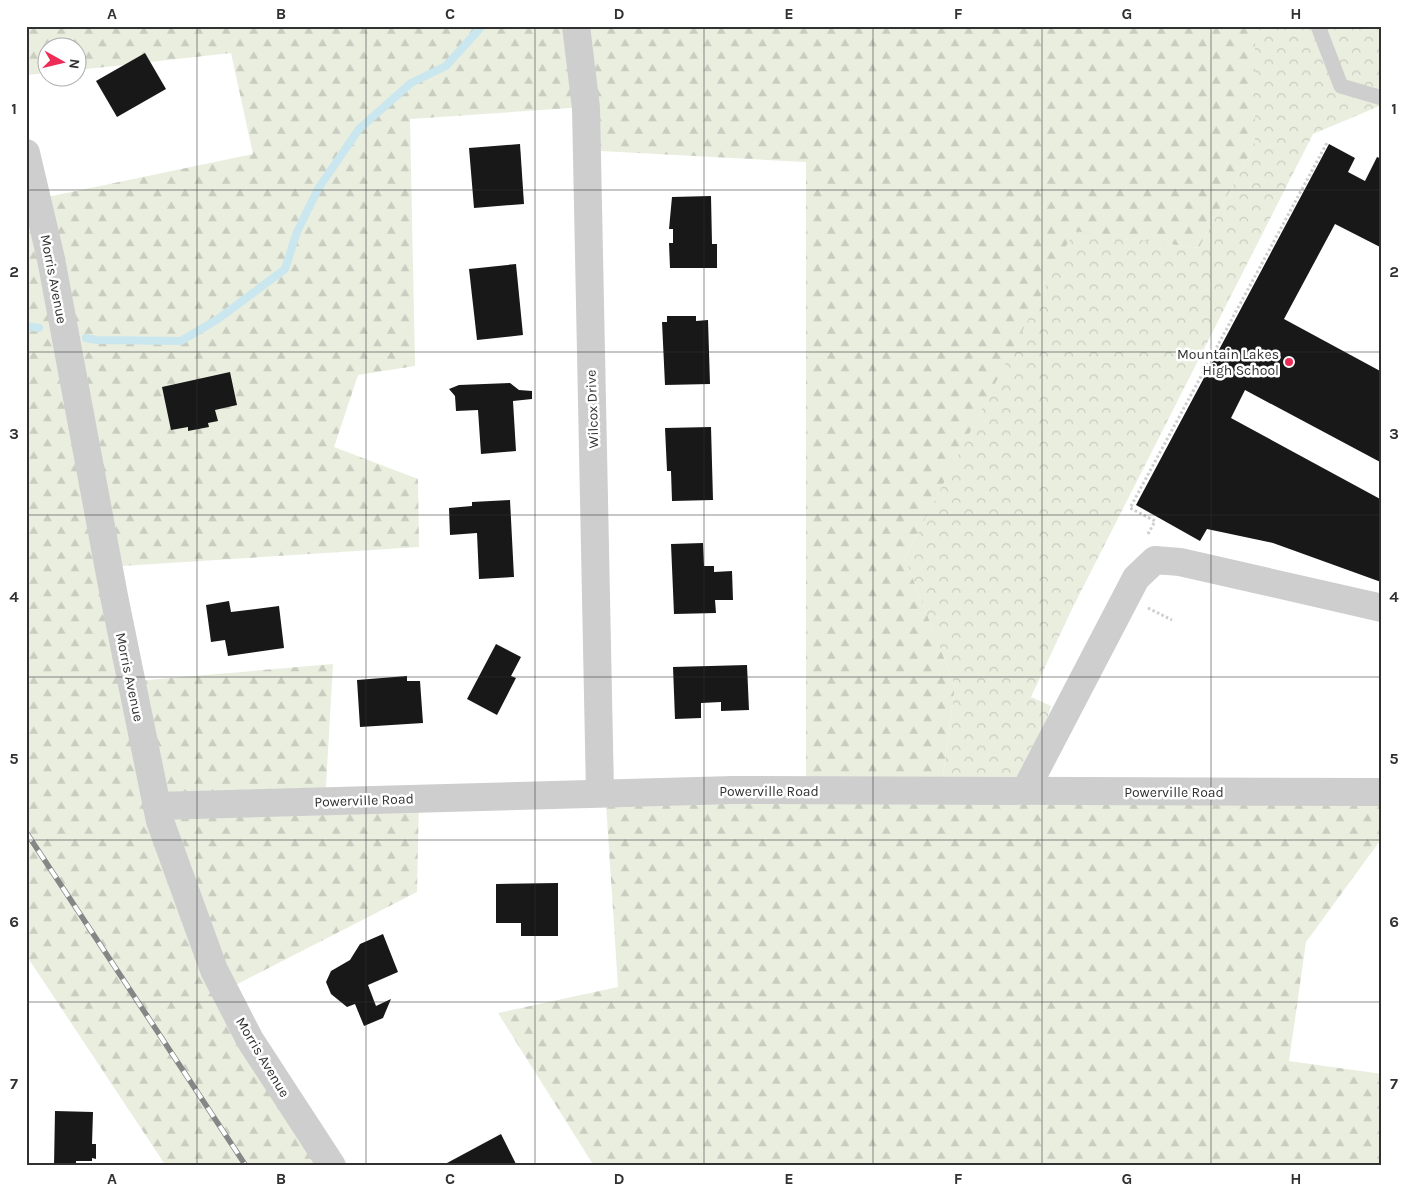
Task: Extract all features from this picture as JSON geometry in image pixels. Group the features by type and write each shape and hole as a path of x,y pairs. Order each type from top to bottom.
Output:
{"street":[{"name":"Wilcox Drive","path":"576,26 586,108 600,793"},
{"name":"Morris Avenue","path":"26,153 52,260 114,596 157,806 179,876 214,970 250,1040 332,1166"},
{"path":"1025,791 1136,578 1155,560 1180,562 1382,608"},
{"name":"Powerville Road","path":"157,806 734,790 1382,792"}],"lane":[{"path":"1318,26 1341,86 1382,98"}],"path":[{"path":"1147,537 1155,521 1130,508 1328,141"},
{"path":"1147,607 1172,620"}],"green space":[{"path":"26,26 1255,26 1255,145 1199,248 1074,232 905,558 955,686 941,791 1382,804 1382,838 1306,942 1289,1061 1382,1074 1382,1166 594,1166 498,1013 618,987 605,788 806,788 806,162 582,150 585,107 410,119 415,366 358,375 334,447 418,479 419,547 106,567 124,682 333,664 325,804 419,799 417,892 216,995 329,1166 166,1166 26,955 26,196 28,201 253,154 231,53 88,69 88,38 38,38 38,74 26,75"},
{"path":"1255,26 1382,26 1382,105 1313,134 1071,611 1031,697 1051,706 1025,791 941,791 955,686 905,558 1074,231 1199,248 1255,145"}],"building":[{"path":"145,53 166,89 117,117 96,81"},
{"path":"520,144 524,204 474,208 469,148"},
{"name":"Mountain Lakes High School","path":"1329,144 1355,158 1348,172 1365,181 1377,157 1382,159 1382,248 1335,224 1284,319 1382,372 1382,463 1245,390 1231,418 1382,500 1381,582 1273,543 1207,529 1200,541 1136,505"},
{"path":"711,196 712,244 717,244 717,268 670,268 669,243 673,243 673,229 669,229 672,197"},
{"path":"516,264 523,335 477,340 469,269"},
{"path":"667,316 696,316 696,321 708,320 710,384 665,385 662,322 667,322"},
{"path":"230,372 237,405 215,410 218,421 208,423 209,427 188,431 188,427 171,430 162,387"},
{"path":"510,383 519,390 532,391 532,399 513,401 516,451 481,454 478,410 456,411 455,396 449,389 459,385"},
{"path":"711,427 713,500 672,501 671,471 667,471 665,428"},
{"path":"510,500 514,577 479,579 477,533 450,535 449,508 472,506 472,502"},
{"path":"703,543 704,566 714,566 714,572 732,571 733,600 715,600 716,613 674,614 671,544"},
{"path":"229,601 231,612 279,606 284,648 228,656 225,640 211,642 206,605"},
{"path":"496,644 521,657 511,676 516,678 497,715 467,699"},
{"path":"747,665 749,710 721,711 721,702 701,703 701,718 675,719 673,667"},
{"path":"407,676 407,681 420,681 423,723 360,727 357,680"},
{"path":"558,883 558,936 521,936 521,923 496,923 496,884"},
{"path":"383,934 398,972 368,985 376,1006 391,999 383,1018 364,1026 355,1004 347,1007 331,994 326,982 331,971 350,960 360,944"},
{"path":"55,1111 93,1112 92,1144 96,1144 96,1159 92,1158 92,1161 76,1161 76,1166 54,1166"},
{"path":"501,1134 517,1166 448,1166 447,1163"}],"waterway":[{"path":"86,338 97,340 181,341 218,319 285,269 297,232 318,189 359,129 411,83 446,66 482,26"},
{"path":"26,326 39,328"}],"railway":[{"path":"26,832 246,1166"}],"place":[{"name":"Mountain Lakes High School","path":"1289,362"}]}
